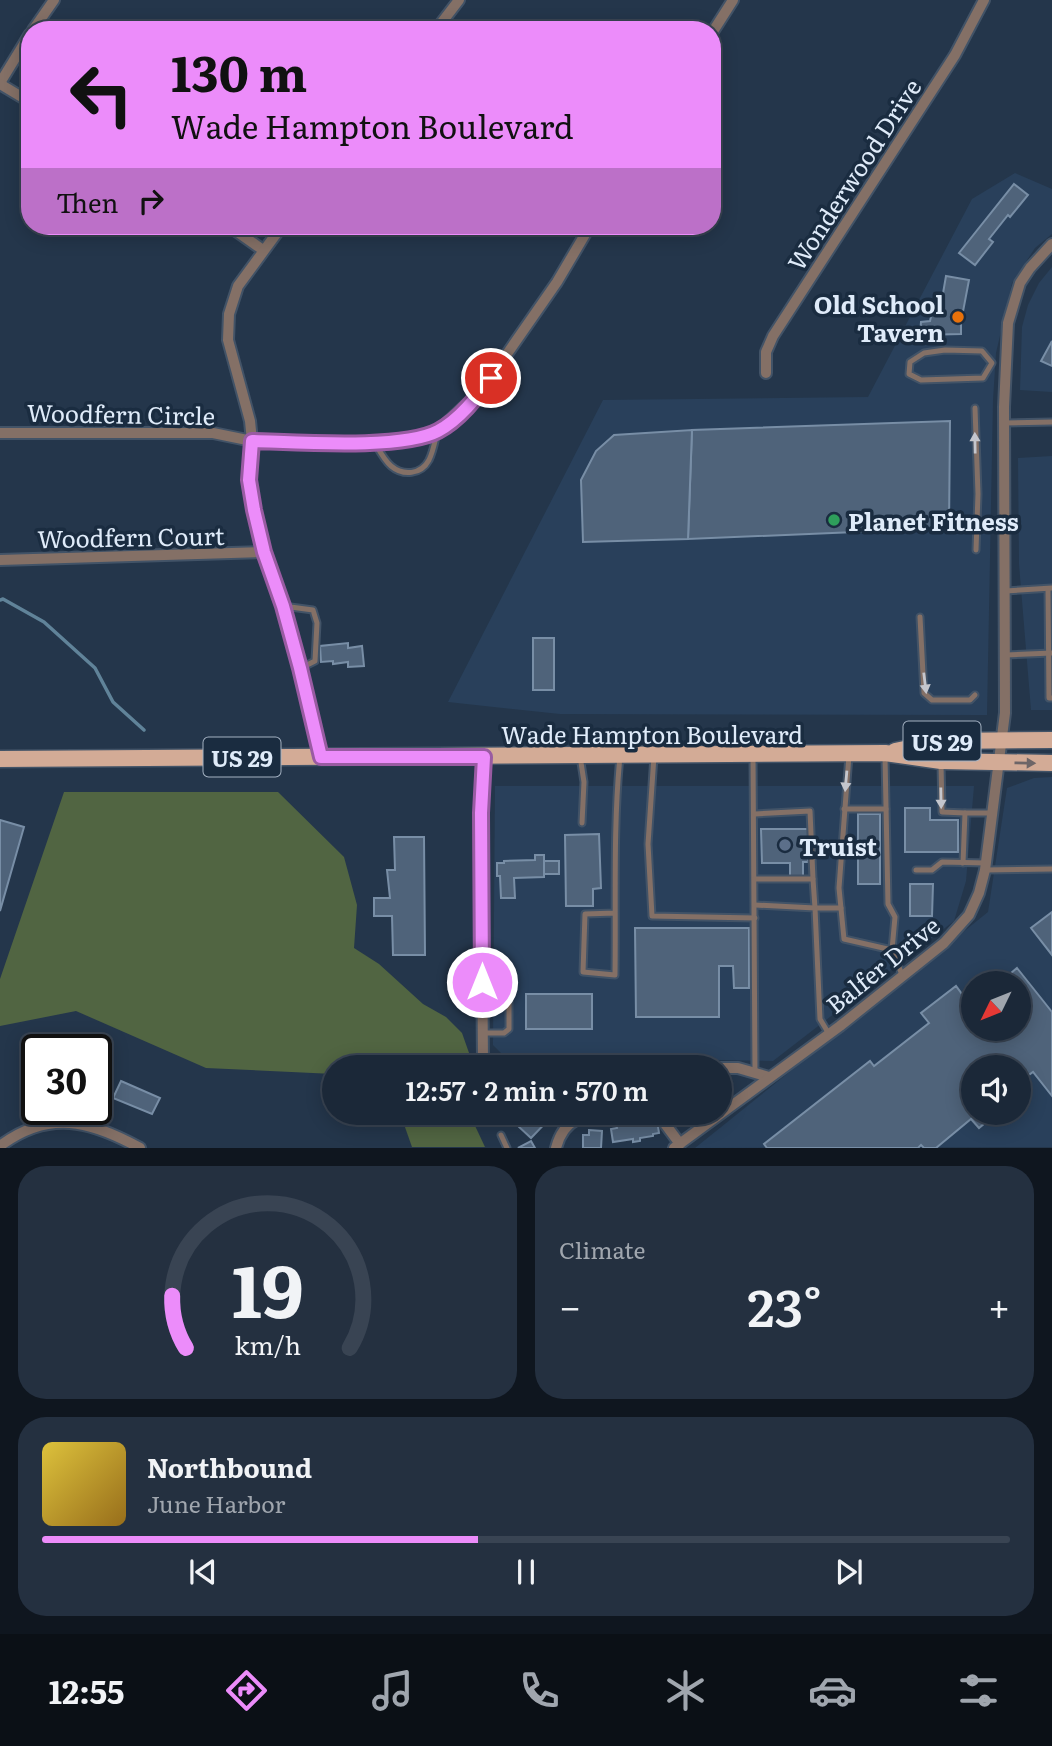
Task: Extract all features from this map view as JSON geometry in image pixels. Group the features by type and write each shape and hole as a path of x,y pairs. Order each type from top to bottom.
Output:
{"main road":[{"name":"Wade Hampton Boulevard","path":"885,753 943,741 1052,740"},
{"name":"Wade Hampton Boulevard","path":"0,759 885,753 941,761 1052,763"}],"street":[{"path":"39,21 54,0"},
{"path":"443,21 459,0"},
{"path":"720,21 733,0"},
{"name":"Wonderwood Drive","path":"766,373 766,352 773,336 955,55 984,0"},
{"path":"21,48 0,83 21,96"},
{"path":"242,235 263,250"},
{"path":"275,235 238,286 228,326 230,352 250,421 252,441 249,480 254,510 264,552 283,606 300,668 321,757"},
{"path":"438,431 482,390 557,282 582,235"},
{"name":"Balfer Drive","path":"677,1146 903,977 961,926 974,906 986,867 1005,713 1004,423 1008,323 1016,292 1030,268 1052,244"},
{"name":"Woodfern Circle","path":"0,433 213,433 252,441 374,443 438,431"},
{"name":"Woodfern Court","path":"0,560 264,552"},
{"path":"483,1055 481,813 484,757"},
{"path":"732,1069 769,1077"},
{"path":"0,1146 37,1127 73,1122 104,1129 140,1147"},
{"path":"556,1147 559,1135 568,1125"},
{"path":"664,1125 677,1146"}],"lane":[{"path":"945,350 982,351 992,363 983,378 921,380 909,374 910,362 924,353 945,350"},
{"path":"992,363 1005,361"},
{"path":"975,408 978,494 976,550"},
{"path":"1004,423 1052,422"},
{"path":"374,443 390,465 401,472 413,473 422,469 429,460 438,431"},
{"path":"1005,591 1050,588 1049,698 1052,698"},
{"path":"283,606 313,610 317,623 315,661 300,668"},
{"path":"920,617 924,693 932,700 970,700 975,695"},
{"path":"1006,655 1050,653"},
{"path":"885,753 888,904 895,917 892,950 903,977"},
{"path":"849,754 839,888 844,939 892,950"},
{"path":"753,755 755,1073"},
{"path":"615,913 584,914 583,972 615,975 617,782 620,756"},
{"path":"654,756 648,844 652,916 755,918"},
{"path":"580,757 584,782 582,823"},
{"path":"941,761 942,812 992,813"},
{"path":"844,809 886,809"},
{"path":"754,814 810,811 820,1019 829,1034"},
{"path":"963,863 965,813"},
{"path":"916,870 932,870 942,862 986,867 1052,869"},
{"path":"755,879 813,879"},
{"path":"755,905 841,908"},
{"path":"482,982 501,982 509,992 509,1029 504,1033 482,1033"},
{"path":"501,1135 507,1147"}],"shaded area":[{"path":"1015,173 1052,189 1052,234 1035,248 1012,283 996,353 987,715 560,714 448,702 603,400 868,397 972,199"},
{"path":"1052,267 1052,392 1020,390 1022,327 1028,305 1039,283"},
{"path":"1052,456 1052,710 1031,710 1019,564 1018,458"},
{"path":"1052,777 1052,1147 695,1148 724,1125 732,1125 732,1118 988,912 1007,788 1034,778"},
{"path":"495,786 974,786 966,881 954,921 773,1061 732,1060 732,1055 503,1055 493,1045"}],"green space":[{"path":"64,792 278,792 344,857 357,905 354,948 379,964 423,1004 446,1017 462,1033 470,1055 322,1055 322,1073 206,1068 76,1011 0,1026 0,979"},
{"path":"404,1125 475,1125 485,1147 412,1147"}],"building":[{"path":"1014,184 1028,195 989,239 993,242 975,265 959,253"},
{"path":"946,276 969,280 961,334 920,335 921,322 930,321 934,303 941,305"},
{"path":"1052,341 1052,366 1041,361"},
{"path":"950,421 949,528 688,539 692,430"},
{"path":"692,430 688,539 583,542 581,480 596,451 614,435"},
{"path":"533,638 554,638 554,690 533,690"},
{"path":"348,643 348,648 362,646 364,666 348,667 348,662 321,662 320,646"},
{"path":"905,808 930,808 930,820 958,820 958,852 905,852"},
{"path":"858,814 880,814 880,884 858,884"},
{"path":"0,820 24,827 0,911"},
{"name":"Truist","path":"761,829 808,829 808,862 803,862 803,877 790,877 790,863 762,863"},
{"path":"599,834 601,888 593,889 593,906 566,906 565,835"},
{"path":"394,837 424,837 425,955 393,955 392,916 374,916 374,898 390,898 387,870 395,870"},
{"path":"535,855 544,855 544,877 514,878 515,898 501,898 497,863 535,860"},
{"path":"544,861 559,861 559,874 544,874"},
{"path":"910,884 933,884 932,916 910,916"},
{"path":"1052,912 1052,955 1031,928"},
{"path":"635,928 749,928 749,988 734,988 733,966 719,966 719,1017 636,1017"},
{"path":"956,986 961,993 961,1041 1031,1041 1031,986 1052,1012 1052,1096 1033,1072 1031,1073 1031,1055 961,1055 961,1125 964,1125 936,1148 924,1148 921,1145 918,1148 767,1148 764,1144 870,1061 874,1066 929,1023 921,1013"},
{"path":"526,994 592,994 592,1029 526,1029"},
{"path":"121,1081 160,1098 152,1114 113,1098"},
{"path":"519,1125 543,1125 531,1138"},
{"path":"616,1125 658,1125 659,1133 640,1138 640,1141 633,1142 633,1139 613,1142 611,1129 617,1128"},
{"path":"589,1130 602,1131 601,1148 583,1148 583,1135 589,1135"},
{"path":"531,1141 535,1148 518,1148"}],"waterway":[{"path":"0,600 3,599 44,622 95,668 113,702 144,730"}],"place":[{"name":"Old School Tavern","path":"958,317"},
{"name":"Planet Fitness","path":"834,520"},
{"name":"Truist","path":"785,845"}],"route":[{"path":"482,982 481,813 484,757 321,757 283,606 264,552 249,480 252,441 374,443 416,437 438,431 450,422 491,378"}]}
